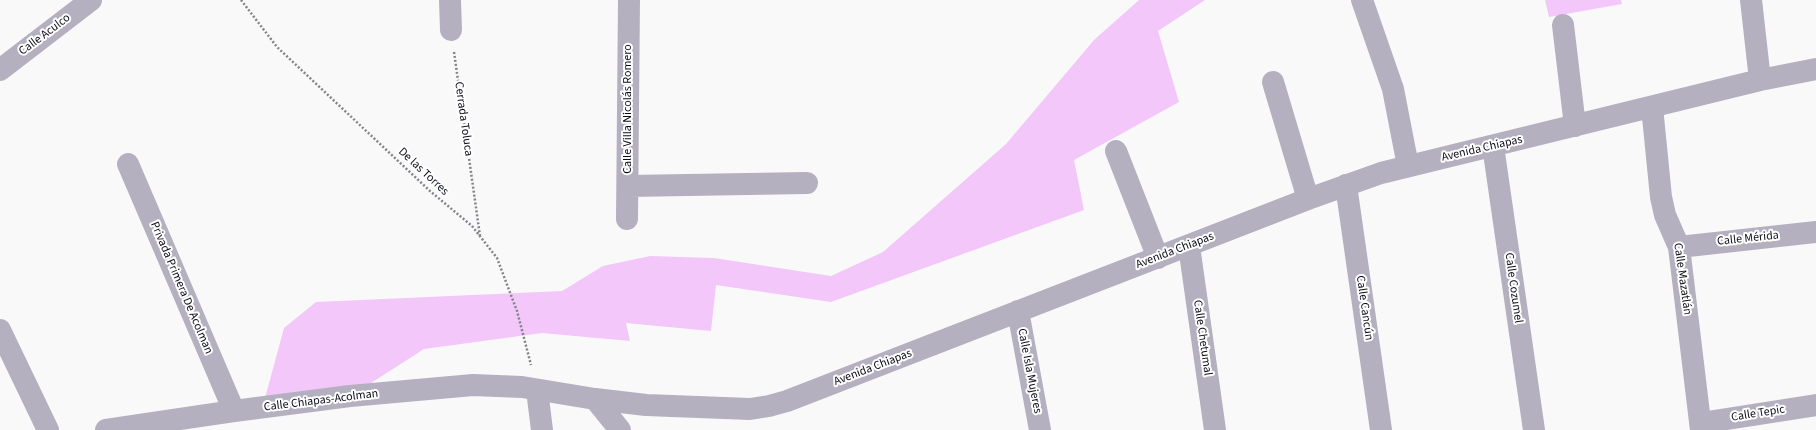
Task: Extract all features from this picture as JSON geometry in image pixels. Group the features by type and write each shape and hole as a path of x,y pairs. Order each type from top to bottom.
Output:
{"street":[{"name":"Calle Aculco","path":"0,70 91,0"},
{"path":"450,0 451,30"},
{"name":"Calle Villa Nicolás Romero","path":"627,219 629,0"},
{"path":"1362,0 1393,89 1408,166"},
{"path":"1751,0 1760,80"},
{"path":"1563,25 1575,126"},
{"name":"Avenida Chiapas","path":"537,390 595,399 654,405 750,408 768,406 787,401 1346,185 1408,166 1760,80 1816,69"},
{"path":"1273,82 1308,199"},
{"name":"Calle Mazatlán","path":"1652,107 1661,197 1666,215 1679,247 1701,427"},
{"name":"Calle Cozumel","path":"1493,146 1534,430"},
{"path":"1116,151 1158,258"},
{"name":"Privada Primera De Acolman","path":"128,164 234,411"},
{"path":"628,186 807,183"},
{"name":"Calle Cancún","path":"1346,185 1381,430"},
{"name":"Calle Mérida","path":"1679,247 1816,232"},
{"name":"Calle Chetumal","path":"1189,246 1215,430"},
{"name":"Calle Isla Mujeres","path":"1018,311 1040,430"},
{"path":"0,330 48,430"},
{"name":"Calle Chiapas-Acolman","path":"106,430 350,396 473,385 508,386 537,390"},
{"path":"537,390 542,430"},
{"path":"595,399 620,430"},
{"name":"Calle Tepic","path":"1701,427 1816,406"}],"path":[{"name":"De las Torres","path":"241,0 277,47 430,191 472,226 497,258 517,311 537,390"},
{"name":"Cerrada Toluca","path":"451,30 480,238"}],"shaded area":[{"path":"1139,0 1205,0 1158,31 1179,102 1074,160 1084,210 831,302 716,285 711,331 626,323 630,341 542,333 424,349 371,383 265,398 284,328 316,302 562,291 603,266 650,256 714,258 831,276 883,252 1006,144 1094,40"},
{"path":"1545,0 1621,0 1622,4 1549,17"}]}
